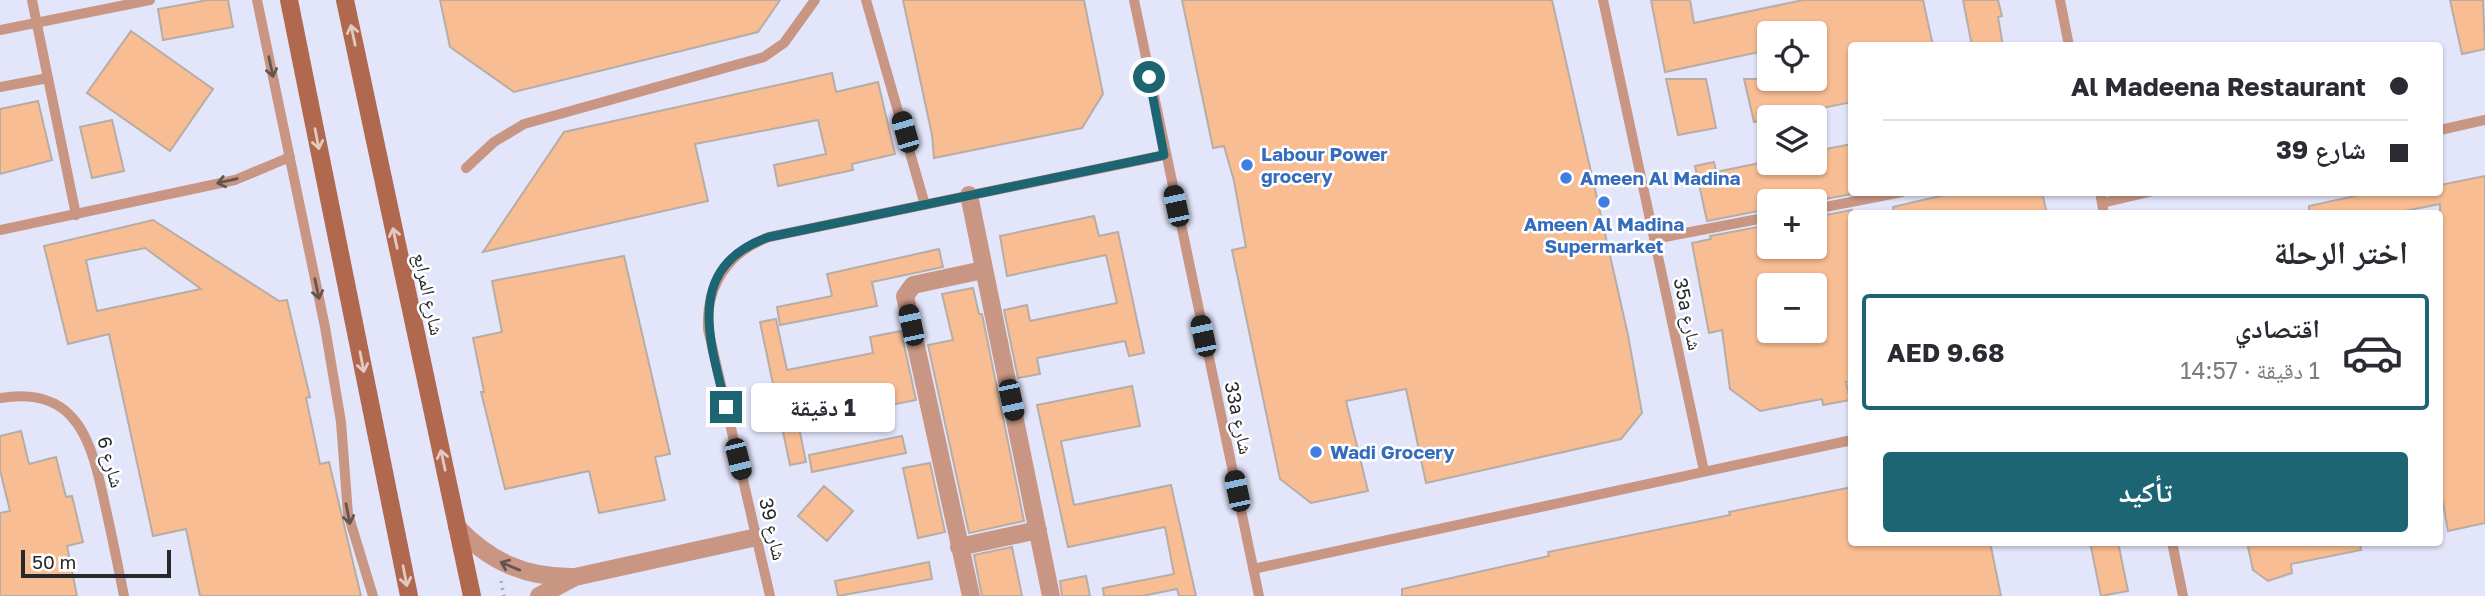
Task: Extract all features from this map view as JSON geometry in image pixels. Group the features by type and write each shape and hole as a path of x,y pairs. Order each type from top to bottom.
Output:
{"main road":[{"path":"289,0 409,596"},
{"name":"شارع المرابع","path":"345,0 472,596"}],"street":[{"path":"969,195 1051,596"},
{"path":"971,596 905,296 913,285 984,270"},
{"path":"457,527 481,550 509,567 530,574 575,577"},
{"path":"959,547 1038,530"},
{"path":"539,596 575,577 757,537"}],"lane":[{"path":"32,0 76,215"},
{"path":"0,30 150,0"},
{"path":"257,0 335,383 348,514 373,596"},
{"path":"466,168 502,135 524,124 764,57 784,43 815,0"},
{"path":"866,0 925,205 1164,155"},
{"name":"33a شارع","path":"1134,0 1164,155 1259,596"},
{"name":"35a شارع","path":"1602,0 1704,471"},
{"path":"2060,0 2068,42"},
{"path":"0,88 48,78"},
{"path":"2443,129 2485,120"},
{"path":"0,230 234,180 290,158"},
{"path":"1827,207 1882,196"},
{"path":"2102,203 2132,196"},
{"name":"شارع 39","path":"769,596 708,329 712,291 724,268 744,249 769,237 925,205"},
{"path":"1654,239 1757,219"},
{"name":"شارع 6","path":"0,398 38,398 54,404 80,425 95,456 124,596"},
{"path":"1254,569 1848,441"},
{"path":"2173,546 2183,596"}],"shaded area":[{"path":"0,0 2485,0 2485,596 0,596"}],"building":[{"path":"208,0 228,0 233,27 163,40 158,9"},
{"path":"440,0 780,0 758,32 514,92 450,47"},
{"path":"903,0 1084,0 1103,94 1082,128 934,158 932,135"},
{"path":"1182,0 1552,0 1628,335 1642,413 1621,439 1426,483 1406,389 1346,401 1368,491 1311,503 1280,479 1232,250 1246,247 1234,181 1224,146 1213,148"},
{"path":"1651,0 1690,0 1694,23 1803,0 1923,0 1932,42 1848,42 1848,103 1827,107 1827,105 1757,105 1757,121 1754,122 1744,79 1757,79 1757,91 1827,91 1827,21 1757,21 1757,53 1665,72"},
{"path":"1963,0 1998,0 2002,16 1998,17 2002,42 1971,42"},
{"path":"2450,0 2483,0 2485,49 2462,54"},
{"path":"131,31 213,89 170,151 87,93"},
{"path":"832,73 836,92 878,82 895,154 852,164 853,170 778,186 774,165 826,154 818,120 695,144 708,201 483,252 564,132"},
{"path":"1666,79 1706,79 1716,128 1678,135"},
{"path":"38,101 52,160 0,174 0,109"},
{"path":"112,120 124,171 92,178 80,127"},
{"path":"1848,145 1848,195 1827,199 1827,189 1757,189 1757,211 1707,221 1695,166 1714,162 1716,172 1757,163 1757,175 1827,175 1827,149"},
{"path":"2485,176 2485,523 2448,531 2443,504 2443,210 2440,210 2440,204 2409,210 2309,210 2309,206 2355,196 2443,196 2443,184"},
{"path":"1940,196 2043,196 2046,210 1893,210 1893,207"},
{"path":"1848,211 1848,400 1823,405 1822,399 1760,411 1730,389 1722,330 1709,333 1692,243 1711,239 1710,236 1757,227 1757,259 1827,259 1827,215"},
{"path":"1094,216 1099,236 1118,232 1144,353 1129,356 1125,341 1037,358 1040,374 1018,378 1004,310 1027,305 1030,321 1117,303 1106,255 1007,276 1000,236"},
{"path":"153,220 279,301 287,300 310,397 306,398 320,464 329,462 361,596 200,596 186,529 153,536 109,334 68,344 44,246","holes":["145,248 201,289 97,311 86,260"]},
{"path":"939,249 943,267 872,282 877,306 780,325 777,307 832,296 827,274"},
{"path":"624,256 670,454 655,457 665,500 599,513 589,471 505,489 481,392 484,392 473,338 502,332 492,281"},
{"path":"973,288 979,314 982,314 1024,521 969,533 928,345 953,340 942,294"},
{"path":"776,319 787,370 873,353 870,337 901,331 916,400 885,406 881,390 795,408 806,462 790,465 760,322"},
{"path":"1132,386 1140,426 1061,441 1074,505 1171,485 1196,596 1179,596 1177,589 1142,596 1104,596 1103,588 1174,574 1165,527 1068,547 1037,405"},
{"path":"21,431 29,464 56,457 66,497 72,496 83,542 67,546 77,596 0,596 0,513 10,511 0,470 0,436"},
{"path":"902,436 906,453 812,472 809,455"},
{"path":"930,463 945,532 918,538 903,468"},
{"path":"824,486 853,511 827,541 798,516"},
{"path":"1848,488 1848,546 1991,546 2001,596 1402,596 1402,589 1549,556 1548,552 1730,515 1729,512"},
{"path":"2091,546 2119,546 2128,591 2101,596"},
{"path":"2248,546 2360,546 2361,550 2291,564 2292,573 2268,581 2253,570"},
{"path":"1012,547 1022,596 982,596 974,555"},
{"path":"929,562 932,579 838,596 835,581"},
{"path":"1086,576 1090,596 1062,596 1060,581"}],"place":[{"name":"Labour Power grocery","path":"1247,165"},
{"name":"Ameen Al Madina","path":"1566,178"},
{"name":"Ameen Al Madina Supermarket","path":"1604,202"},
{"name":"Wadi Grocery","path":"1316,452"}],"route":[{"path":"726,407 707,316 717,279 733,258 744,249 769,237 1164,155 1149,77"}]}
